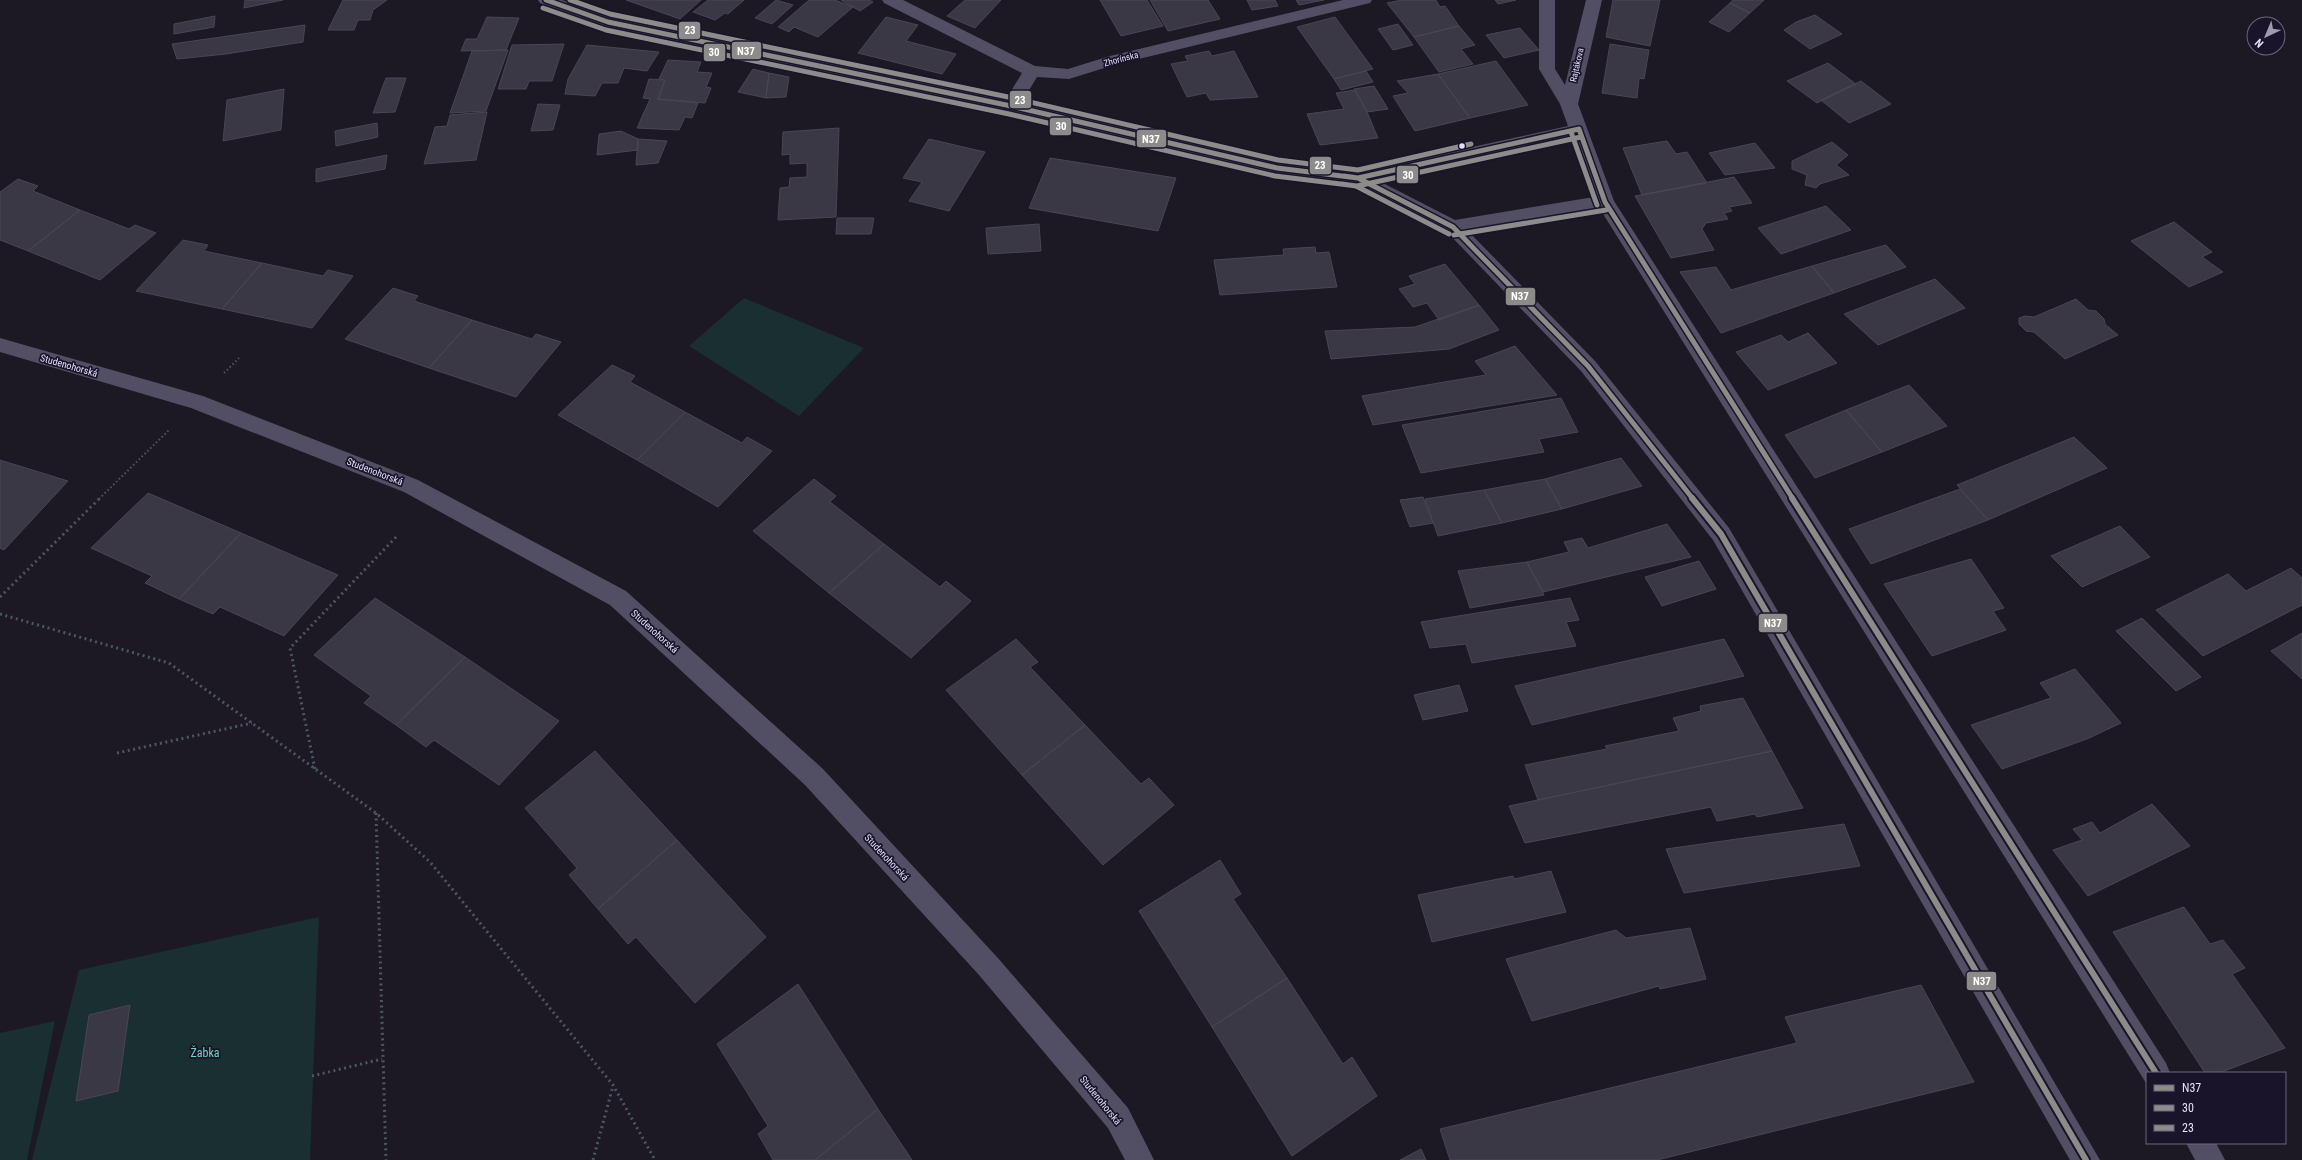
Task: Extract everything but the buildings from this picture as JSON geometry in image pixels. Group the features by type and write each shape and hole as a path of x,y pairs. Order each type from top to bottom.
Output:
{"street":[{"path":"546,0 608,22 1011,106 1277,168 1358,178 1579,129"},
{"name":"Zhorínska","path":"890,0 1032,71 1069,74 1110,61 1364,0"},
{"path":"1547,0 1547,69 1569,104 1605,202 2155,1072"},
{"name":"Rajtákova","path":"1569,104 1594,0"},
{"path":"1011,106 1032,71"},
{"path":"1358,178 1453,227 1588,366 1721,534 2086,1160"},
{"path":"1453,227 1605,202"},
{"name":"Studenohorská","path":"0,345 196,402 411,486 618,598 825,788 988,966 1114,1113 1140,1160"},
{"path":"2201,1144 2211,1160"}],"path":[{"path":"0,597 239,358"},
{"path":"315,769 290,648 398,535"},
{"path":"0,614 169,663 376,813 430,862 613,1085 655,1160"},
{"path":"117,753 252,723"},
{"path":"376,813 386,1160"},
{"path":"312,1076 382,1059"},
{"path":"593,1160 613,1085"}],"green space":[{"path":"744,298 864,348 799,416 689,346"},
{"name":"Žabka","path":"319,917 310,1160 32,1160 79,970"},
{"path":"55,1021 27,1160 0,1160 0,1033"}],"transit line":[{"name":"N37","path":"546,0 608,22 1011,106 1277,168 1358,178 1453,227 1588,366 1721,534 2086,1160"},
{"name":"23","path":"570,0 610,14 1013,98 1278,160 1358,170 1471,144"},
{"name":"30","path":"543,8 606,30 1009,114 1275,176 1357,186 1581,137"},
{"name":"N37","path":"1579,129 1605,202 2155,1072"},
{"name":"N37","path":"1344,176 1358,178 1579,129"},
{"name":"30","path":"1571,132 1597,205"},
{"name":"30","path":"1342,184 1356,186 1449,234"},
{"name":"30","path":"1454,235 1606,210"}]}
